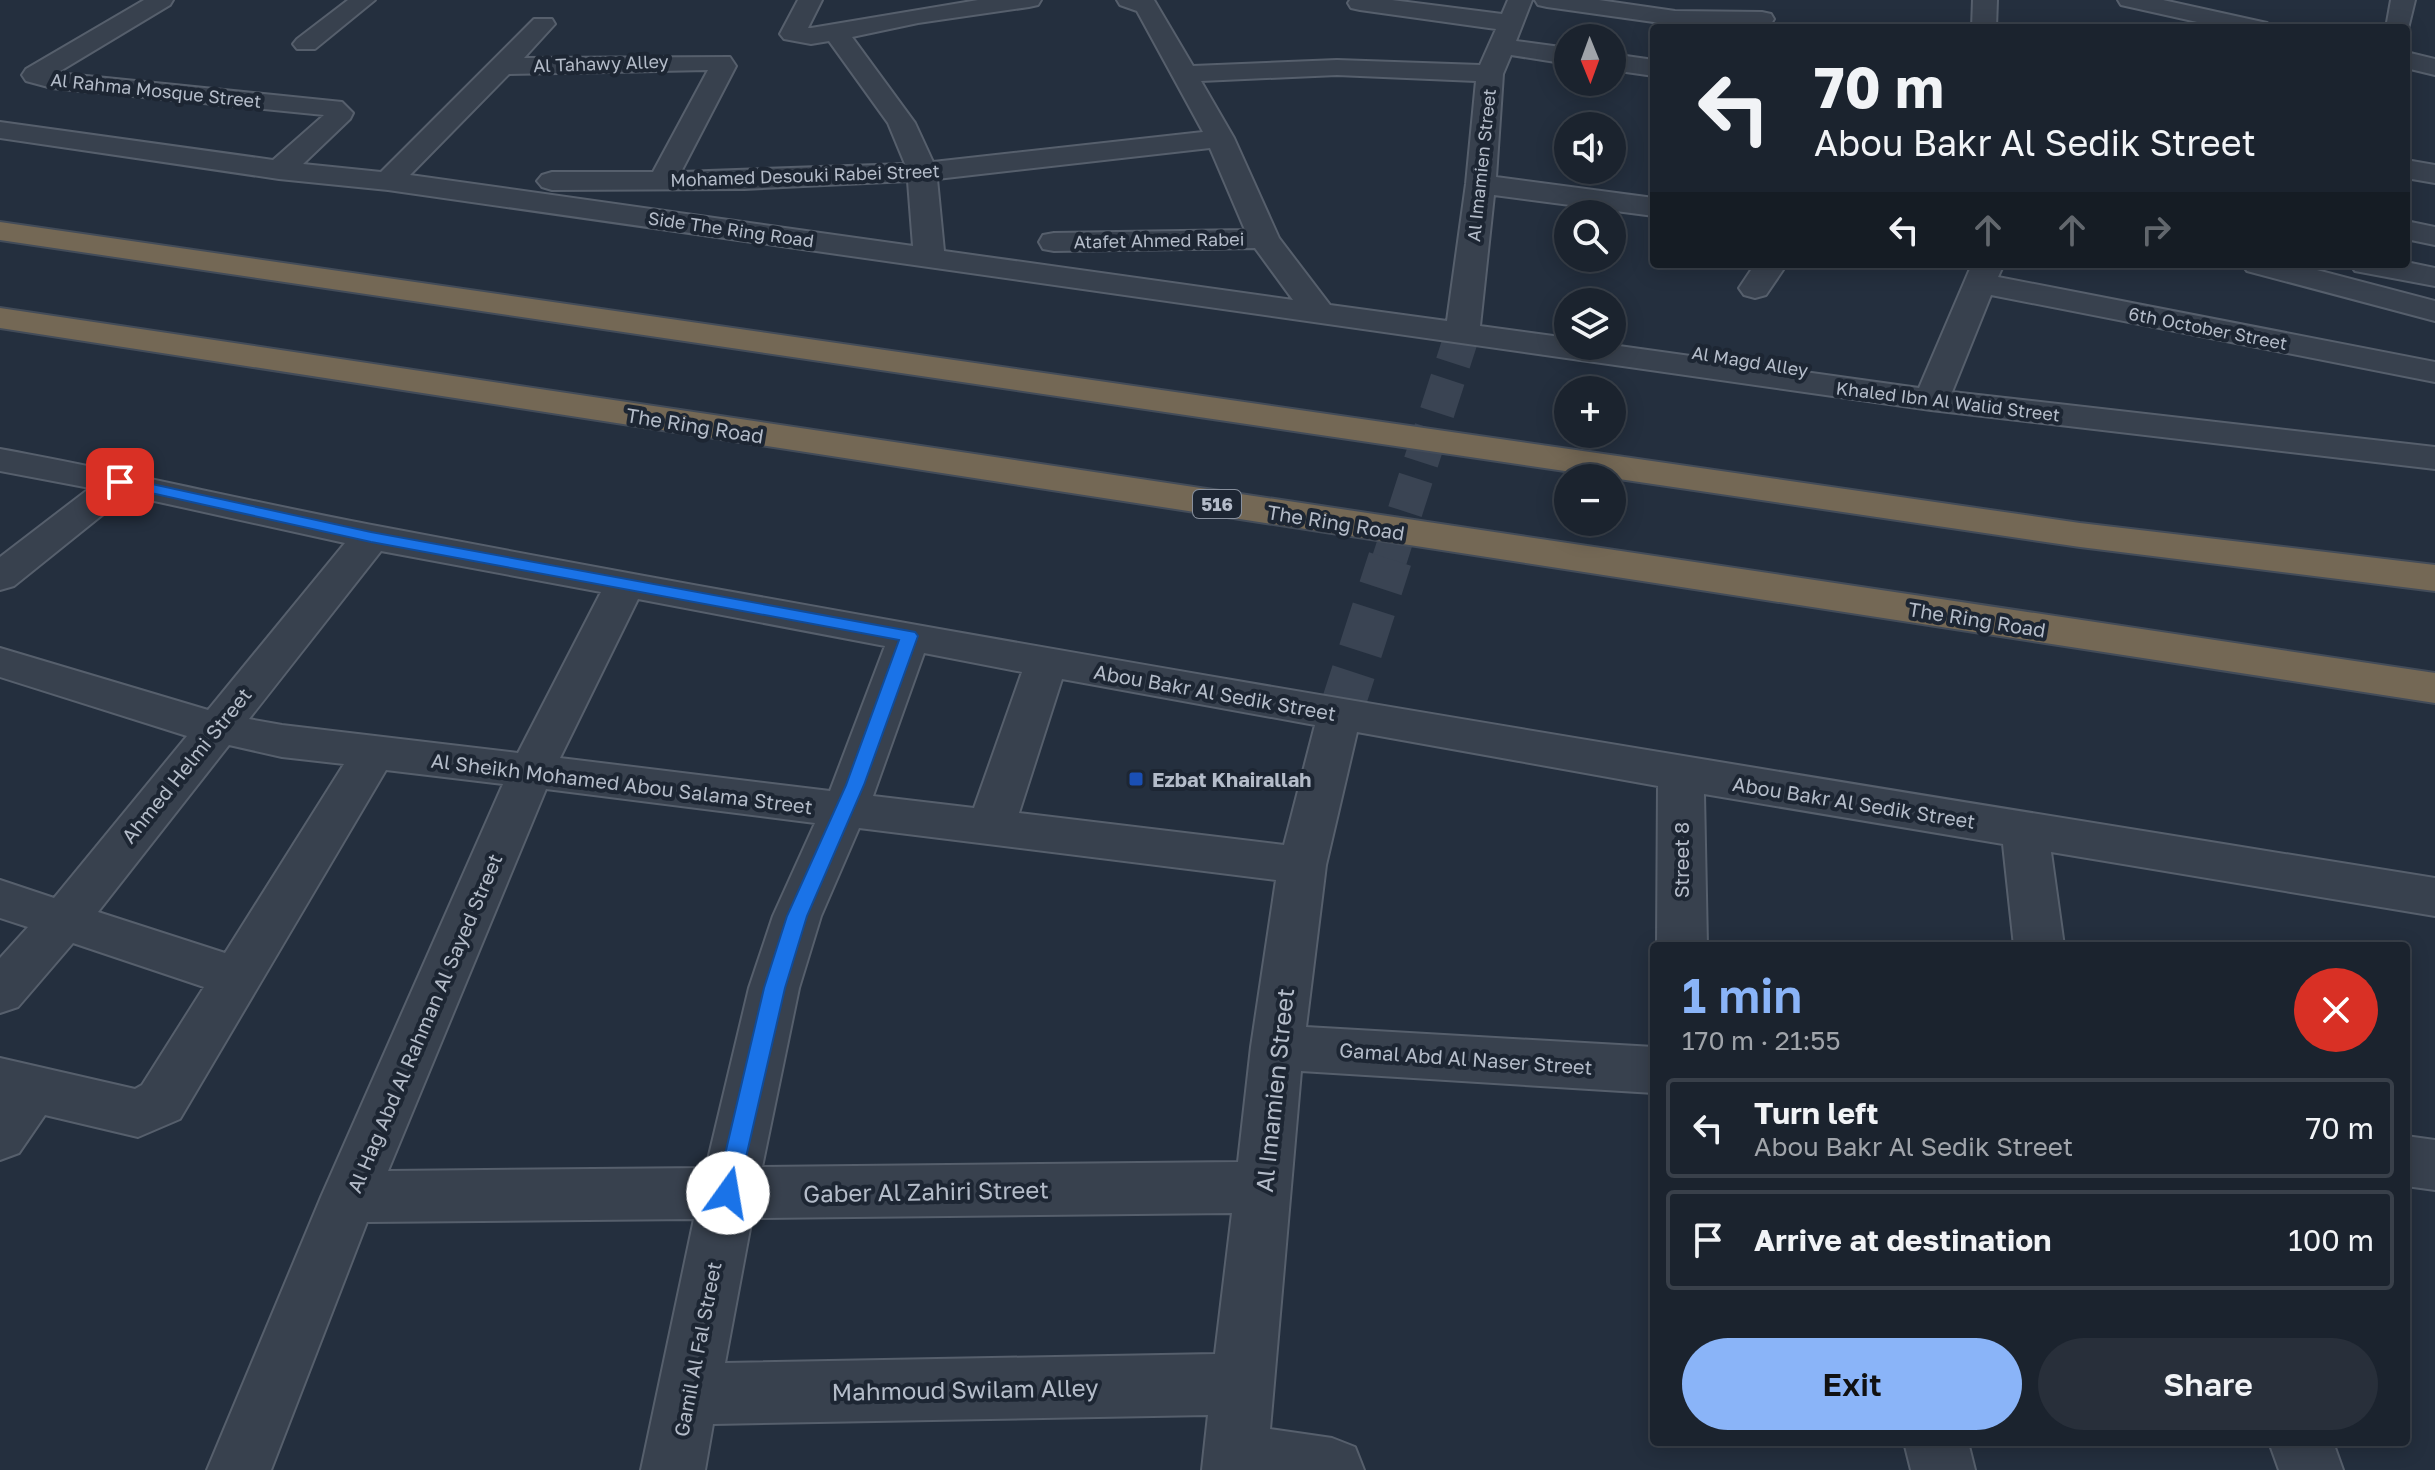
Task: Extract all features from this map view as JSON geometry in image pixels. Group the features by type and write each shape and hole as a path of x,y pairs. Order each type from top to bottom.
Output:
{"highway":[{"path":"0,231 2080,535 2435,578"},
{"name":"The Ring Road","path":"0,318 2435,688"}],"street":[{"name":"Al Rahma Mosque Street","path":"161,0 35,75 39,78 332,108 339,113 279,170"},
{"path":"306,44 363,0"},
{"path":"810,0 793,34 811,36 835,33 946,11 1029,0"},
{"path":"1129,0 1145,5 1220,138 1264,239 1320,314"},
{"path":"1547,0 1678,23 1762,19"},
{"path":"1984,24 1985,0"},
{"path":"2130,0 2213,23"},
{"path":"2399,24 2403,0"},
{"path":"1360,3 1510,23 1554,48"},
{"name":"Al Imamien Street","path":"1463,326 1481,184 1490,74 1510,23"},
{"path":"388,181 543,24"},
{"path":"835,33 904,128 915,149 921,172 929,257"},
{"name":"Al Tahawy Alley","path":"501,66 700,60 714,60 723,66 662,181"},
{"path":"2410,61 2435,67"},
{"path":"1626,64 1650,67"},
{"path":"1184,75 1241,69 1346,66 1490,74"},
{"name":"Side The Ring Road","path":"0,130 279,170 388,181 1320,314 1463,326"},
{"name":"Mohamed Desouki Rabei Street","path":"388,181 662,181 921,172 1220,138"},
{"path":"2410,170 2435,174"},
{"path":"1481,184 1650,206"},
{"path":"2410,231 2435,236"},
{"name":"Atafet Ahmed Rabei","path":"1054,242 1264,239"},
{"path":"2273,268 2435,311"},
{"path":"2387,268 2435,277"},
{"path":"1933,395 1984,269"},
{"name":"6th October Street","path":"1984,269 2435,372"},
{"path":"1463,326 1554,331"},
{"name":"Khaled Ibn Al Walid Street","path":"1463,326 1933,395 2435,458"},
{"name":"Al Magd Alley","path":"1626,341 1933,395"},
{"name":"Abou Bakr Al Sedik Street","path":"0,460 120,482 371,537 1046,662 1681,774 2435,897"},
{"path":"0,577 120,482"},
{"name":"Ahmed Helmi Street","path":"0,992 64,920 371,537"},
{"name":"Al Hag Abd Al Rahman Al Sayed Street","path":"239,1470 349,1197 532,770 625,584"},
{"name":"Gamil Al Fal Street","path":"673,1470 728,1193 774,988 797,916 844,810 909,636"},
{"name":"Al Sheikh Mohamed Abou Salama Street","path":"0,662 216,729 374,752 1302,865"},
{"path":"991,827 1046,662"},
{"name":"Al Imamien Street","path":"1235,1463 1277,1047 1302,865 1340,714"},
{"path":"0,1136 17,1084 138,1113 153,1107 169,1091 374,752"},
{"name":"Street 8","path":"1681,774 1682,942"},
{"path":"2025,830 2039,942"},
{"path":"0,899 236,977"},
{"name":"Gamal Abd Al Naser Street","path":"1277,1047 1650,1070"},
{"path":"2410,1162 2435,1165"},
{"name":"Gaber Al Zahiri Street","path":"349,1197 1263,1187"},
{"name":"Mahmoud Swilam Alley","path":"688,1394 1243,1384"},
{"path":"1937,1446 1943,1470"},
{"path":"2302,1446 2311,1470"},
{"path":"1235,1463 1332,1470"}],"tunnel":[{"path":"1389,561 1462,335"},
{"path":"1340,714 1390,559"}],"place":[{"name":"Ezbat Khairallah","path":"1136,779"}],"route":[{"path":"120,482 371,537 909,636 855,785 797,916 774,988 728,1193"}]}
